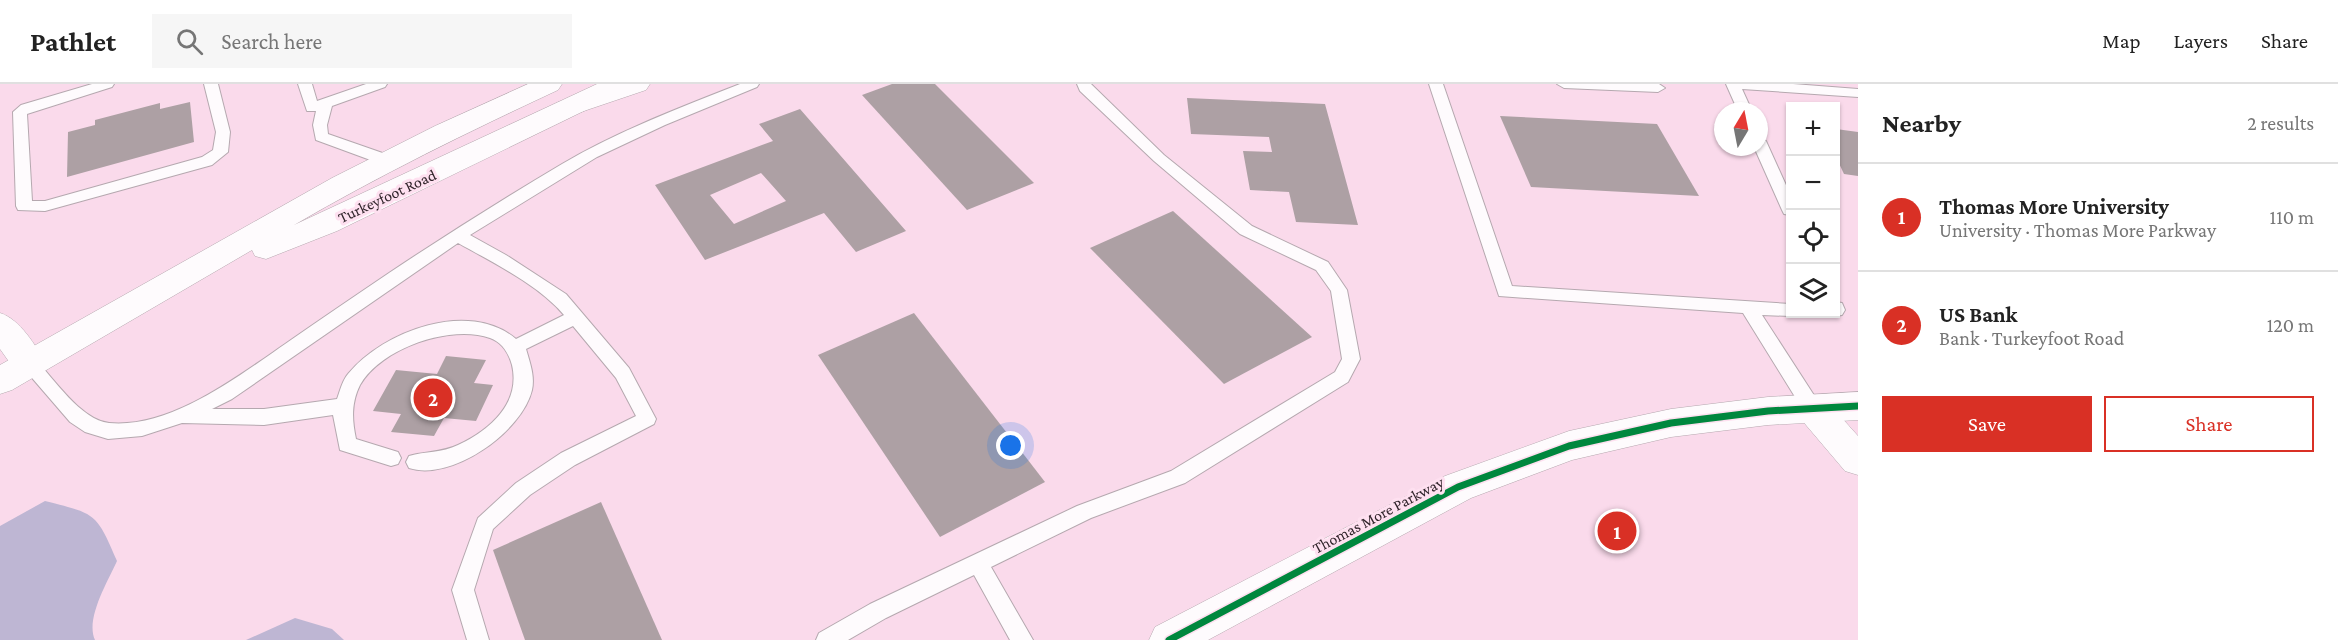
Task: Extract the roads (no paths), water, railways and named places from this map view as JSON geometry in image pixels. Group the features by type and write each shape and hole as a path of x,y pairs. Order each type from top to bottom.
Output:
{"main road":[{"name":"Turkeyfoot Road","path":"0,381 150,294 389,161 445,132 549,84"},
{"name":"Turkeyfoot Road","path":"150,294 327,224 618,84"},
{"path":"566,109 637,84"},
{"path":"0,325 29,364"},
{"name":"Thomas More Parkway","path":"1169,640 1458,487 1569,446 1671,423 1768,411 1858,406"},
{"path":"1812,408 1858,460"}],"lane":[{"path":"107,84 26,108 20,112 24,206 45,206 207,161 220,152 223,132 211,84"},
{"path":"305,84 312,108 380,84"},
{"path":"29,364 78,418 92,427 122,431 143,428 179,416 225,394 458,236 572,165 652,124 752,84"},
{"path":"828,640 878,611 1084,512 1178,477 1342,377 1351,359 1339,290 1322,266 1246,230 1159,158 1085,88 1084,84"},
{"path":"1436,84 1505,292 1786,310"},
{"path":"1564,84 1658,88"},
{"path":"1741,102 1733,84 1858,93"},
{"path":"326,103 320,124 321,137 389,161"},
{"path":"1766,156 1786,199"},
{"path":"458,236 500,259 560,298 623,373 647,419 568,459 523,489 484,524 463,590 478,640"},
{"path":"1749,309 1812,408"},
{"path":"515,347 575,316"},
{"path":"391,458 347,444 343,406 352,384 369,362 393,345 420,333 448,326 475,327 499,334 515,347 525,366 524,387 515,410 495,432 468,450 437,462 416,462"},
{"path":"179,416 264,417 343,406"},
{"path":"978,563 1022,640"}],"place":[{"name":"US Bank","path":"433,398"},
{"name":"Thomas More University","path":"1617,531"}]}
